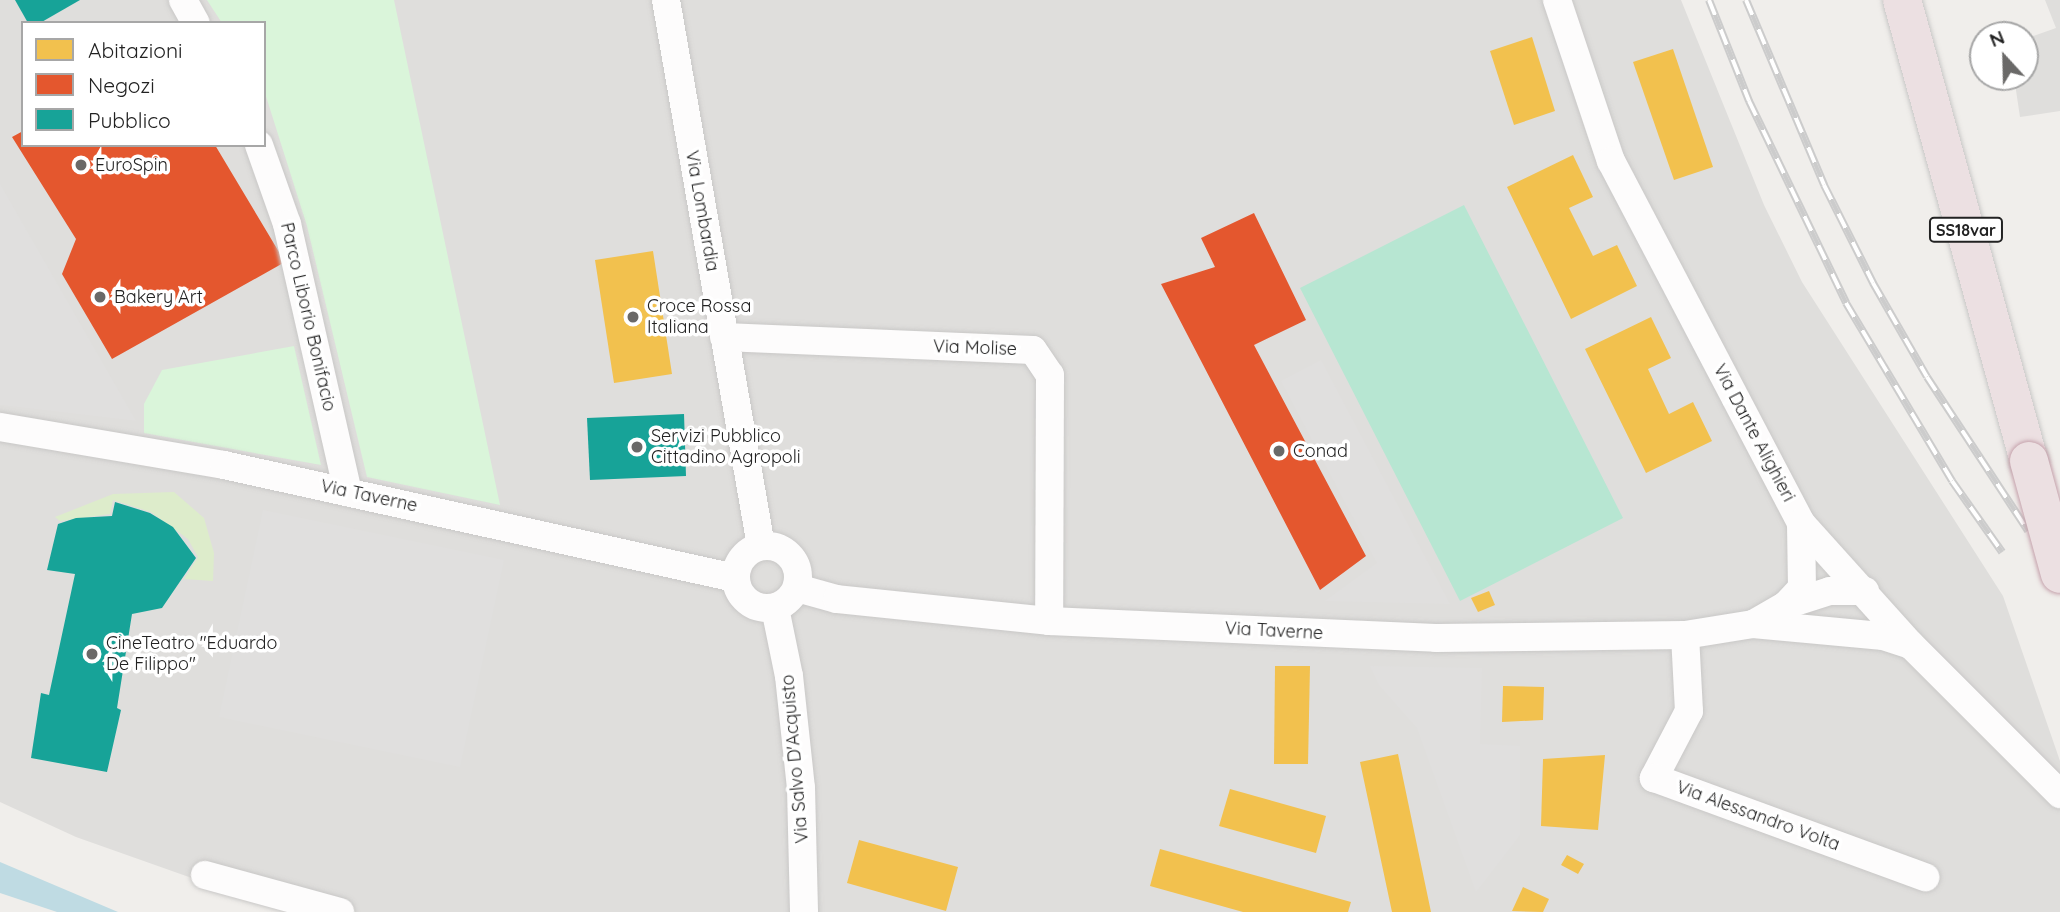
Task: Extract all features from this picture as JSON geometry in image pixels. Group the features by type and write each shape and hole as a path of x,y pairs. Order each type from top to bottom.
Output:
{"highway":[{"name":"SS18var","path":"1902,0 2060,574"}],"street":[{"path":"183,0 195,21"},
{"name":"Via Lombardia","path":"666,0 761,546"},
{"name":"Via Dante Alighieri","path":"1557,0 1611,161 1801,523 1911,645 2060,794"},
{"name":"Parco Liborio Bonifacio","path":"260,147 287,224 348,492"},
{"name":"Via Molise","path":"724,337 1033,350 1050,375 1049,621"},
{"name":"Via Taverne","path":"0,427 348,492 735,578"},
{"name":"Via Taverne","path":"1786,605 1802,588 1801,523"},
{"path":"761,546 780,548 794,560 797,588 775,608 748,602 735,578 745,554 761,546"},
{"name":"Via Taverne","path":"797,588 837,599 1049,621 1436,638 1685,635 1753,625 1883,636 1911,645"},
{"name":"Via Taverne","path":"1753,625 1786,605 1830,591 1865,591"},
{"name":"Via Taverne","path":"1808,631 1843,617 1865,591"},
{"name":"Via Salvo D'Acquisto","path":"775,608 789,676 801,788 804,912"},
{"name":"Via Alessandro Volta","path":"1685,635 1689,711 1654,778 1925,877"},
{"path":"205,875 340,912"}],"shaded area":[{"path":"0,0 1681,0 1764,205 1802,282 2003,596 2060,761 2060,912 288,912 76,837 0,802"},
{"path":"2045,0 2060,0 2060,111 2020,117 2016,91 2039,91 2039,34 2056,28"},
{"path":"0,184 136,421 0,405"},
{"path":"1321,360 1450,604 1325,601 1377,563 1281,381"},
{"path":"263,510 504,560 460,767 219,717"},
{"path":"1370,666 1482,668 1480,744 1520,746 1520,835 1476,892 1417,728 1379,685"}],"green space":[{"path":"207,0 394,0 500,505 367,477 307,226 266,96 266,21 221,21"},
{"path":"1464,205 1623,518 1460,601 1300,288"},
{"path":"294,346 321,465 144,433 144,404 162,370"},
{"path":"174,492 204,518 214,553 213,581 184,579 198,557 188,539 151,512 113,500 110,514 60,521 55,517 113,494"}],"water":[{"path":"0,862 118,912 57,912 0,893"}],"building: Abitazioni":[{"path":"1532,37 1555,111 1514,125 1490,51"},
{"path":"1673,49 1713,167 1674,180 1633,62"},
{"path":"1573,155 1593,197 1569,208 1593,256 1617,245 1637,286 1571,319 1507,187"},
{"name":"Croce Rossa Italiana","path":"653,251 672,374 614,383 595,260"},
{"path":"1651,317 1671,358 1648,369 1669,414 1693,402 1712,441 1646,473 1585,349"},
{"path":"1489,591 1495,605 1478,612 1471,598"},
{"path":"1275,666 1310,666 1308,764 1274,764"},
{"path":"1503,686 1544,687 1543,720 1502,722"},
{"path":"1398,754 1431,912 1392,912 1360,762"},
{"path":"1605,755 1598,830 1541,826 1543,759"},
{"path":"1230,789 1326,816 1316,853 1219,826"},
{"path":"859,840 958,867 946,911 847,883"},
{"path":"1160,849 1351,902 1348,912 1243,912 1150,886"},
{"path":"1567,855 1584,864 1578,874 1561,865"},
{"path":"1523,887 1549,899 1543,912 1512,911"}],"building: Negozi":[{"path":"21,132 21,147 216,147 285,262 112,359 62,274 76,239 12,137"},
{"name":"Conad","path":"1254,213 1306,320 1254,345 1366,556 1320,590 1161,284 1215,267 1201,238"}],"building: Pubblico":[{"path":"15,0 80,0 43,21 27,21"},
{"name":"Servizi Pubblico Cittadino Agropoli","path":"684,414 686,476 590,480 587,418"},
{"name":"CineTeatro \"Eduardo De Filippo\"","path":"115,502 150,513 173,527 196,558 162,608 132,614 117,708 121,710 107,772 31,758 41,693 49,695 75,574 47,570 58,524 76,518 112,516"}],"railway":[{"path":"1709,0 1749,101 1846,303 1952,481 2002,552"},
{"path":"1746,0 1824,185 1873,283 1927,377 2028,531"}],"place":[{"name":"EuroSpin","path":"81,165"},
{"name":"Bakery Art","path":"100,297"},
{"name":"Croce Rossa Italiana","path":"633,317"},
{"name":"Servizi Pubblico Cittadino Agropoli","path":"637,447"},
{"name":"Conad","path":"1279,451"},
{"name":"CineTeatro \"Eduardo De Filippo\"","path":"92,654"}]}
